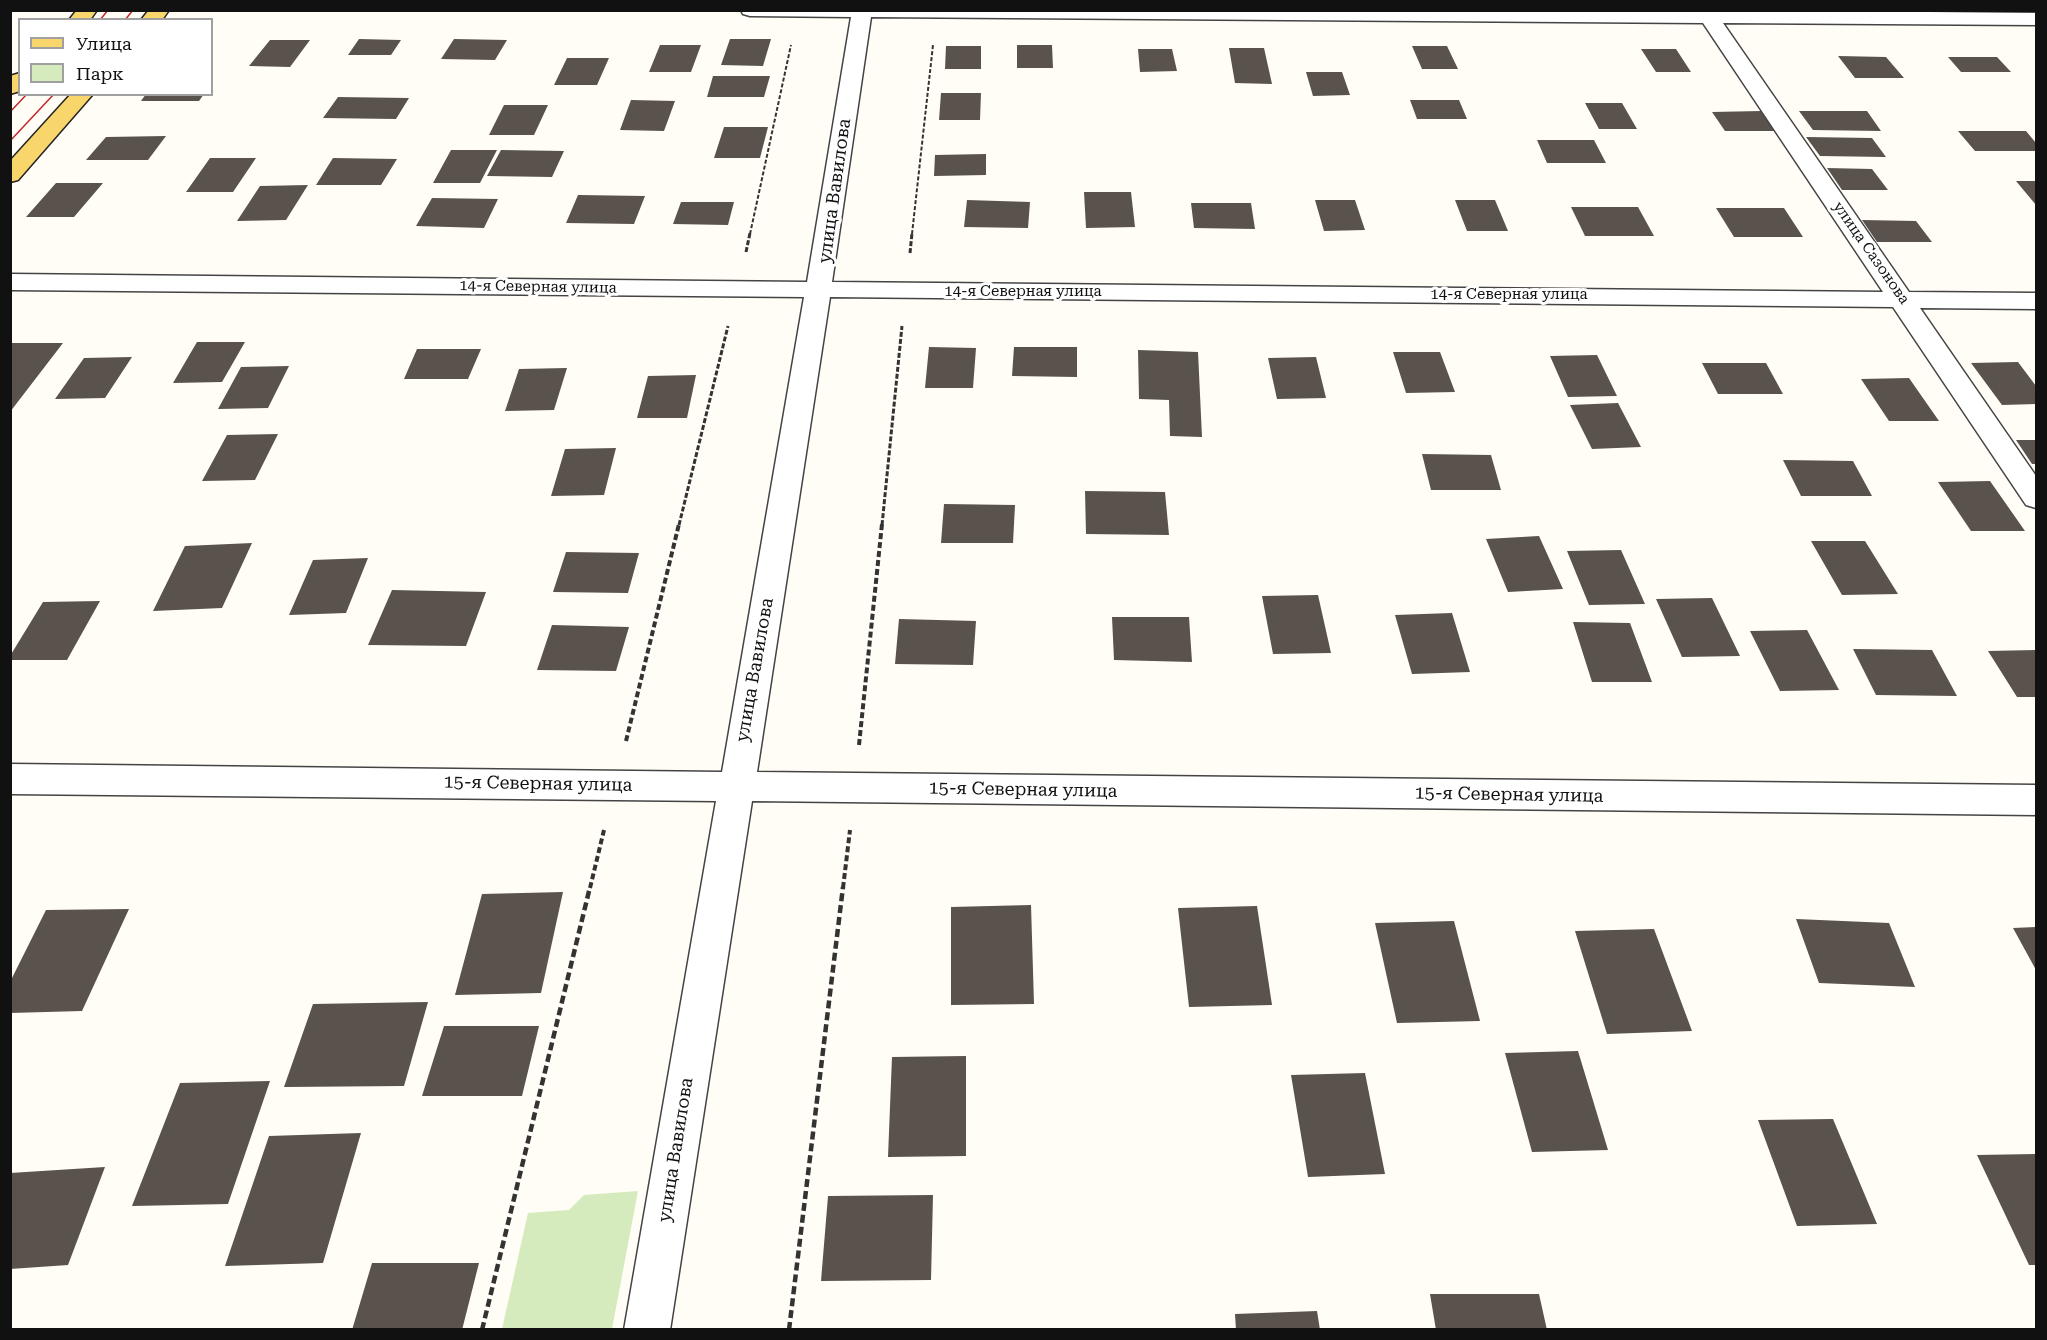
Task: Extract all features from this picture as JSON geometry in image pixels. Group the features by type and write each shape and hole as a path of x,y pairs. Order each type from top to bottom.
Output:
{"main road":[{"path":"10,175 81,96"}],"street":[{"path":"750,10 1706,14 2037,19"},
{"name":"улица Вавилова","path":"647,1329 820,291 862,11"},
{"name":"улица Сазонова","path":"1706,14 1903,298 2037,498"},
{"name":"14-я Северная улица","path":"10,282 2037,301"},
{"name":"15-я Северная улица","path":"10,779 2037,800"}],"path":[{"path":"482,1329 737,289 790,47 803,11"},
{"path":"789,1329 846,873 937,12"}],"green space":[{"path":"638,1191 612,1329 502,1329 528,1213 569,1210 584,1195"}],"building":[{"path":"359,39 401,40 391,55 348,55"},
{"path":"454,39 507,40 495,60 441,59"},
{"path":"730,39 771,39 763,66 721,65"},
{"path":"270,40 310,40 290,67 249,66"},
{"path":"660,45 701,45 691,72 649,72"},
{"path":"1017,45 1052,45 1053,68 1017,68"},
{"path":"946,46 981,46 981,69 945,69"},
{"path":"1412,46 1447,46 1458,69 1422,69"},
{"path":"1229,48 1264,48 1272,84 1235,83"},
{"path":"1138,49 1172,49 1177,71 1140,72"},
{"path":"1641,49 1676,49 1691,72 1656,72"},
{"path":"1838,56 1886,57 1904,78 1855,78"},
{"path":"1948,57 1997,57 2011,72 1961,72"},
{"path":"567,58 609,58 597,85 554,85"},
{"path":"1306,72 1342,72 1350,95 1313,96"},
{"path":"713,76 770,76 764,97 707,97"},
{"path":"941,93 981,93 980,120 939,120"},
{"path":"145,96 203,96 199,101 141,101"},
{"path":"338,97 409,98 396,119 323,118"},
{"path":"631,100 675,101 664,131 620,130"},
{"path":"1410,100 1459,100 1467,119 1417,119"},
{"path":"1585,103 1622,103 1637,129 1599,129"},
{"path":"504,105 548,105 534,135 489,135"},
{"path":"1761,111 1775,131 1725,131 1712,112"},
{"path":"1799,111 1867,111 1881,131 1813,130"},
{"path":"724,127 768,127 760,158 714,158"},
{"path":"1958,131 2026,131 2036,143 2036,151 1975,151"},
{"path":"166,136 148,160 86,160 106,137"},
{"path":"1806,137 1872,138 1886,157 1820,156"},
{"path":"1537,140 1594,140 1606,163 1547,163"},
{"path":"451,150 497,150 480,183 433,183"},
{"path":"501,150 564,151 552,177 487,176"},
{"path":"986,154 986,175 934,176 935,155"},
{"path":"210,158 256,158 233,192 186,192"},
{"path":"333,158 397,159 381,185 316,185"},
{"path":"1827,168 1872,169 1888,190 1842,190"},
{"path":"2016,181 2036,181 2036,205"},
{"path":"56,183 103,183 74,217 26,217"},
{"path":"308,185 286,220 237,221 260,186"},
{"path":"1084,192 1131,192 1135,227 1086,228"},
{"path":"578,195 645,196 634,224 566,223"},
{"path":"432,198 498,199 484,228 416,226"},
{"path":"967,200 1030,202 1028,228 964,227"},
{"path":"1315,200 1355,200 1365,230 1324,231"},
{"path":"1455,200 1495,200 1508,231 1467,231"},
{"path":"681,202 734,202 728,225 673,224"},
{"path":"1191,203 1251,203 1255,229 1194,228"},
{"path":"1571,207 1638,207 1654,236 1585,236"},
{"path":"1716,208 1784,208 1803,237 1734,237"},
{"path":"1862,220 1916,221 1932,242 1877,242"},
{"path":"197,342 245,342 222,382 173,383"},
{"path":"10,343 63,343 10,412"},
{"path":"929,347 976,348 973,388 925,388"},
{"path":"1014,347 1077,347 1077,377 1012,376"},
{"path":"417,349 481,349 468,379 404,379"},
{"path":"1138,350 1198,352 1202,437 1170,436 1169,400 1139,399"},
{"path":"1393,352 1440,352 1455,392 1406,393"},
{"path":"1597,355 1617,396 1568,397 1550,356"},
{"path":"132,357 105,398 55,399 84,358"},
{"path":"1316,357 1326,398 1277,399 1268,358"},
{"path":"2018,362 2036,386 2036,404 2002,405 1971,363"},
{"path":"1702,363 1766,363 1783,394 1718,394"},
{"path":"289,366 268,408 218,409 241,367"},
{"path":"567,368 554,410 505,411 519,369"},
{"path":"696,375 687,418 637,418 648,376"},
{"path":"1909,378 1939,421 1889,421 1861,379"},
{"path":"1618,403 1641,447 1592,449 1570,405"},
{"path":"278,434 255,480 202,481 227,435"},
{"path":"2016,440 2036,440 2036,464 2032,464"},
{"path":"616,448 604,495 551,496 565,449"},
{"path":"1422,454 1491,455 1501,490 1431,490"},
{"path":"1783,460 1853,461 1872,496 1801,496"},
{"path":"1990,481 2025,531 1971,531 1938,482"},
{"path":"1085,491 1165,492 1169,535 1086,534"},
{"path":"944,504 1015,505 1013,543 941,543"},
{"path":"1539,536 1563,589 1508,592 1486,539"},
{"path":"1811,541 1865,541 1898,594 1842,595"},
{"path":"252,543 222,608 153,611 185,546"},
{"path":"1621,550 1645,604 1589,605 1567,551"},
{"path":"566,552 639,553 628,593 553,592"},
{"path":"368,558 346,613 289,615 313,560"},
{"path":"392,590 486,592 466,646 368,645"},
{"path":"1318,595 1331,653 1273,654 1262,596"},
{"path":"1712,598 1740,656 1682,657 1656,599"},
{"path":"100,601 67,660 10,660 10,656 43,602"},
{"path":"1452,613 1470,672 1412,674 1395,615"},
{"path":"1112,617 1189,617 1192,662 1114,660"},
{"path":"899,619 976,621 973,665 895,664"},
{"path":"1573,622 1630,623 1652,682 1592,682"},
{"path":"552,625 629,627 616,671 537,670"},
{"path":"1807,630 1839,690 1780,691 1750,631"},
{"path":"1853,649 1932,650 1957,696 1876,695"},
{"path":"2036,650 2036,697 2017,697 1988,651"},
{"path":"563,892 541,993 455,995 482,894"},
{"path":"1031,905 1034,1004 951,1005 951,907"},
{"path":"1257,906 1272,1005 1189,1007 1178,908"},
{"path":"129,909 82,1011 10,1013 10,982 46,910"},
{"path":"1796,919 1889,923 1915,987 1819,983"},
{"path":"1454,921 1480,1021 1397,1023 1375,923"},
{"path":"2036,927 2036,970 2013,928"},
{"path":"1654,929 1692,1031 1607,1034 1575,931"},
{"path":"428,1002 404,1086 284,1087 313,1004"},
{"path":"444,1026 539,1026 522,1096 422,1096"},
{"path":"1578,1051 1608,1150 1532,1152 1505,1053"},
{"path":"966,1056 966,1156 888,1157 892,1057"},
{"path":"1365,1073 1385,1174 1308,1177 1291,1075"},
{"path":"270,1081 228,1204 132,1206 180,1083"},
{"path":"1833,1119 1877,1224 1797,1226 1758,1120"},
{"path":"361,1133 323,1263 225,1266 269,1136"},
{"path":"2036,1154 2036,1265 2029,1265 1977,1155"},
{"path":"105,1167 68,1265 10,1269 10,1173"},
{"path":"933,1195 931,1280 821,1281 828,1196"},
{"path":"372,1263 479,1263 462,1330 352,1330"},
{"path":"1430,1294 1539,1294 1547,1330 1436,1330"},
{"path":"1317,1311 1320,1330 1236,1330 1235,1314"}],"tram line":[{"path":"102,18 108,10"},
{"path":"127,18 133,10"},
{"path":"10,112 25,96"},
{"path":"10,141 52,96"}]}
